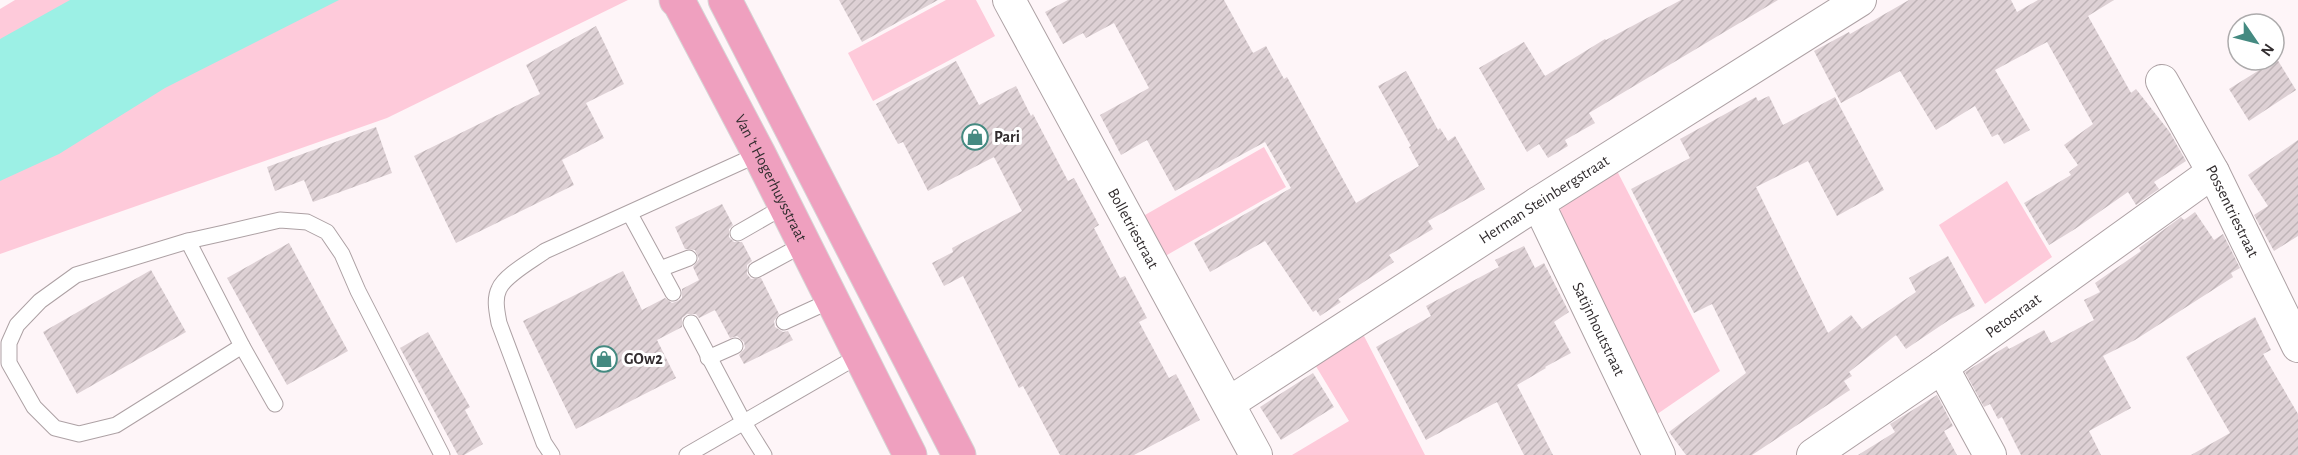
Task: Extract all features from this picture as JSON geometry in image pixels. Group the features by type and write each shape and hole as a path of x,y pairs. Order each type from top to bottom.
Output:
{"main road":[{"name":"Van 't Hogerhuysstraat","path":"676,0 681,4 759,154 910,455"},
{"path":"727,8 960,455"}],"street":[{"name":"Bolletriestraat","path":"1009,0 1256,455"},
{"name":"Herman Steinbergstraat","path":"1229,403 1538,203 1860,0"},
{"name":"Possentriestraat","path":"2162,81 2213,172 2298,346"},
{"name":"Petostraat","path":"1813,455 1942,367 2213,172"},
{"name":"Satijnhoutstraat","path":"1538,203 1659,455"},
{"path":"1942,367 1990,455"}],"lane":[{"path":"552,455 544,443 499,323 496,307 499,288 516,272 545,251 759,154"},
{"path":"738,233 785,206"},
{"path":"630,214 673,293"},
{"path":"242,346 116,425 79,434 55,428 48,421 34,406 9,363 9,343 17,325 40,301 76,275 188,241 280,220 307,222 327,232 342,254 358,291 442,455"},
{"path":"188,241 242,346 275,404"},
{"path":"756,270 804,244"},
{"path":"660,269 689,258"},
{"path":"784,322 832,300"},
{"path":"691,323 708,358 764,455"},
{"path":"708,358 735,346"},
{"path":"687,455 860,355"}],"shaded area":[{"path":"15,0 628,0 387,118 0,254 0,9"},
{"path":"70,0 339,0 165,88 59,154 0,181 0,39"},
{"path":"946,0 976,0 995,36 873,101 848,53"},
{"path":"1264,147 1286,187 1160,259 1138,219"},
{"path":"1615,167 1720,371 1650,419 1555,220 1565,200"},
{"path":"2007,181 2052,257 1985,304 1939,225"},
{"path":"1364,336 1425,455 1292,455 1349,421 1314,363"}],"building":[{"path":"839,0 938,0 862,42"},
{"path":"1068,0 1224,0 1253,53 1266,46 1284,79 1287,77 1356,203 1419,166 1409,147 1411,146 1378,86 1406,71 1438,130 1440,128 1448,141 1455,136 1485,189 1428,221 1433,229 1389,255 1394,262 1338,299 1341,302 1320,316 1316,310 1313,312 1265,241 1210,272 1194,243 1291,188 1265,142 1175,191 1147,140 1121,155 1100,115 1149,88 1114,23 1086,38 1083,33 1063,44 1045,12"},
{"path":"1681,0 1778,0 1589,113 1595,123 1565,140 1568,146 1548,158 1539,144 1527,152 1479,68 1524,42 1545,76 1605,39"},
{"path":"1909,0 2011,0 2017,12 2038,0 2114,0 2088,16 2131,93 2136,89 2169,131 2186,161 2154,182 2159,189 2136,205 2128,192 2049,245 2024,203 2071,175 2069,172 2078,165 2064,145 2093,124 2047,42 1995,70 2030,130 2004,144 1998,134 1992,137 1975,106 1936,130 1900,71 1841,103 1814,51 1849,32 1850,34"},
{"path":"596,26 624,84 586,103 604,138 562,160 574,185 456,243 414,156 540,94 526,65"},
{"path":"956,61 979,105 1016,86 1068,181 1074,178 1099,225 1094,228 1120,278 1125,276 1147,318 1139,322 1169,378 1176,374 1200,420 1134,455 1060,455 1023,386 1019,388 963,276 944,286 932,263 953,252 952,248 1022,211 994,157 928,191 903,142 898,144 876,104"},
{"path":"2256,72 2285,72 2296,90 2249,121 2229,89"},
{"path":"1769,96 1783,125 1835,97 1884,190 1837,216 1808,161 1756,187 1828,333 1851,315 1862,329 1916,292 1909,278 1948,256 1975,306 1949,320 1906,349 1896,335 1849,372 1852,376 1844,381 1850,390 1752,455 1686,455 1669,432 1746,373 1712,304 1694,313 1631,189 1690,158 1680,139 1756,97 1758,101"},
{"path":"376,127 392,173 313,202 304,180 275,191 267,167"},
{"path":"2298,140 2298,236 2274,251 2254,215 2268,206 2248,175"},
{"path":"722,204 733,225 729,229 729,237 734,242 742,242 752,261 747,265 747,274 751,279 761,278 779,314 774,321 775,327 783,332 788,331 793,340 744,364 739,355 745,348 744,342 737,336 730,338 715,310 699,318 696,314 687,314 682,318 682,327 657,340 676,378 576,429 523,321 623,271 642,310 665,298 672,303 678,301 682,298 682,289 699,280 693,267 699,259 695,250 685,249 675,227"},
{"path":"2195,212 2214,240 2223,234 2240,268 2231,273 2233,277 2135,340 2103,356 2131,408 2089,431 2101,455 2021,455 2002,417 1998,419 1990,404 1984,407 1965,372 2007,346 2009,349 2044,330 2051,343 2094,320 2084,300 2100,292 2095,283 2141,251 2139,248 2181,217 2184,220"},
{"path":"289,243 348,351 287,385 227,278"},
{"path":"1524,246 1535,268 1544,263 1569,312 1554,322 1571,353 1517,385 1553,455 1524,455 1497,402 1426,440 1376,347 1431,316 1426,306 1499,267 1495,260"},
{"path":"151,270 186,332 77,394 43,332"},
{"path":"2255,317 2271,350 2263,354 2298,414 2298,455 2191,455 2230,433 2186,357"},
{"path":"428,332 470,407 465,410 483,444 464,455 458,455 400,348"},
{"path":"1313,373 1334,407 1281,440 1260,407"},
{"path":"1937,395 1953,426 1944,431 1957,455 1858,455 1895,432 1890,424"}],"place":[{"name":"Pari","path":"975,137"},
{"name":"GOw2","path":"604,359"}]}
